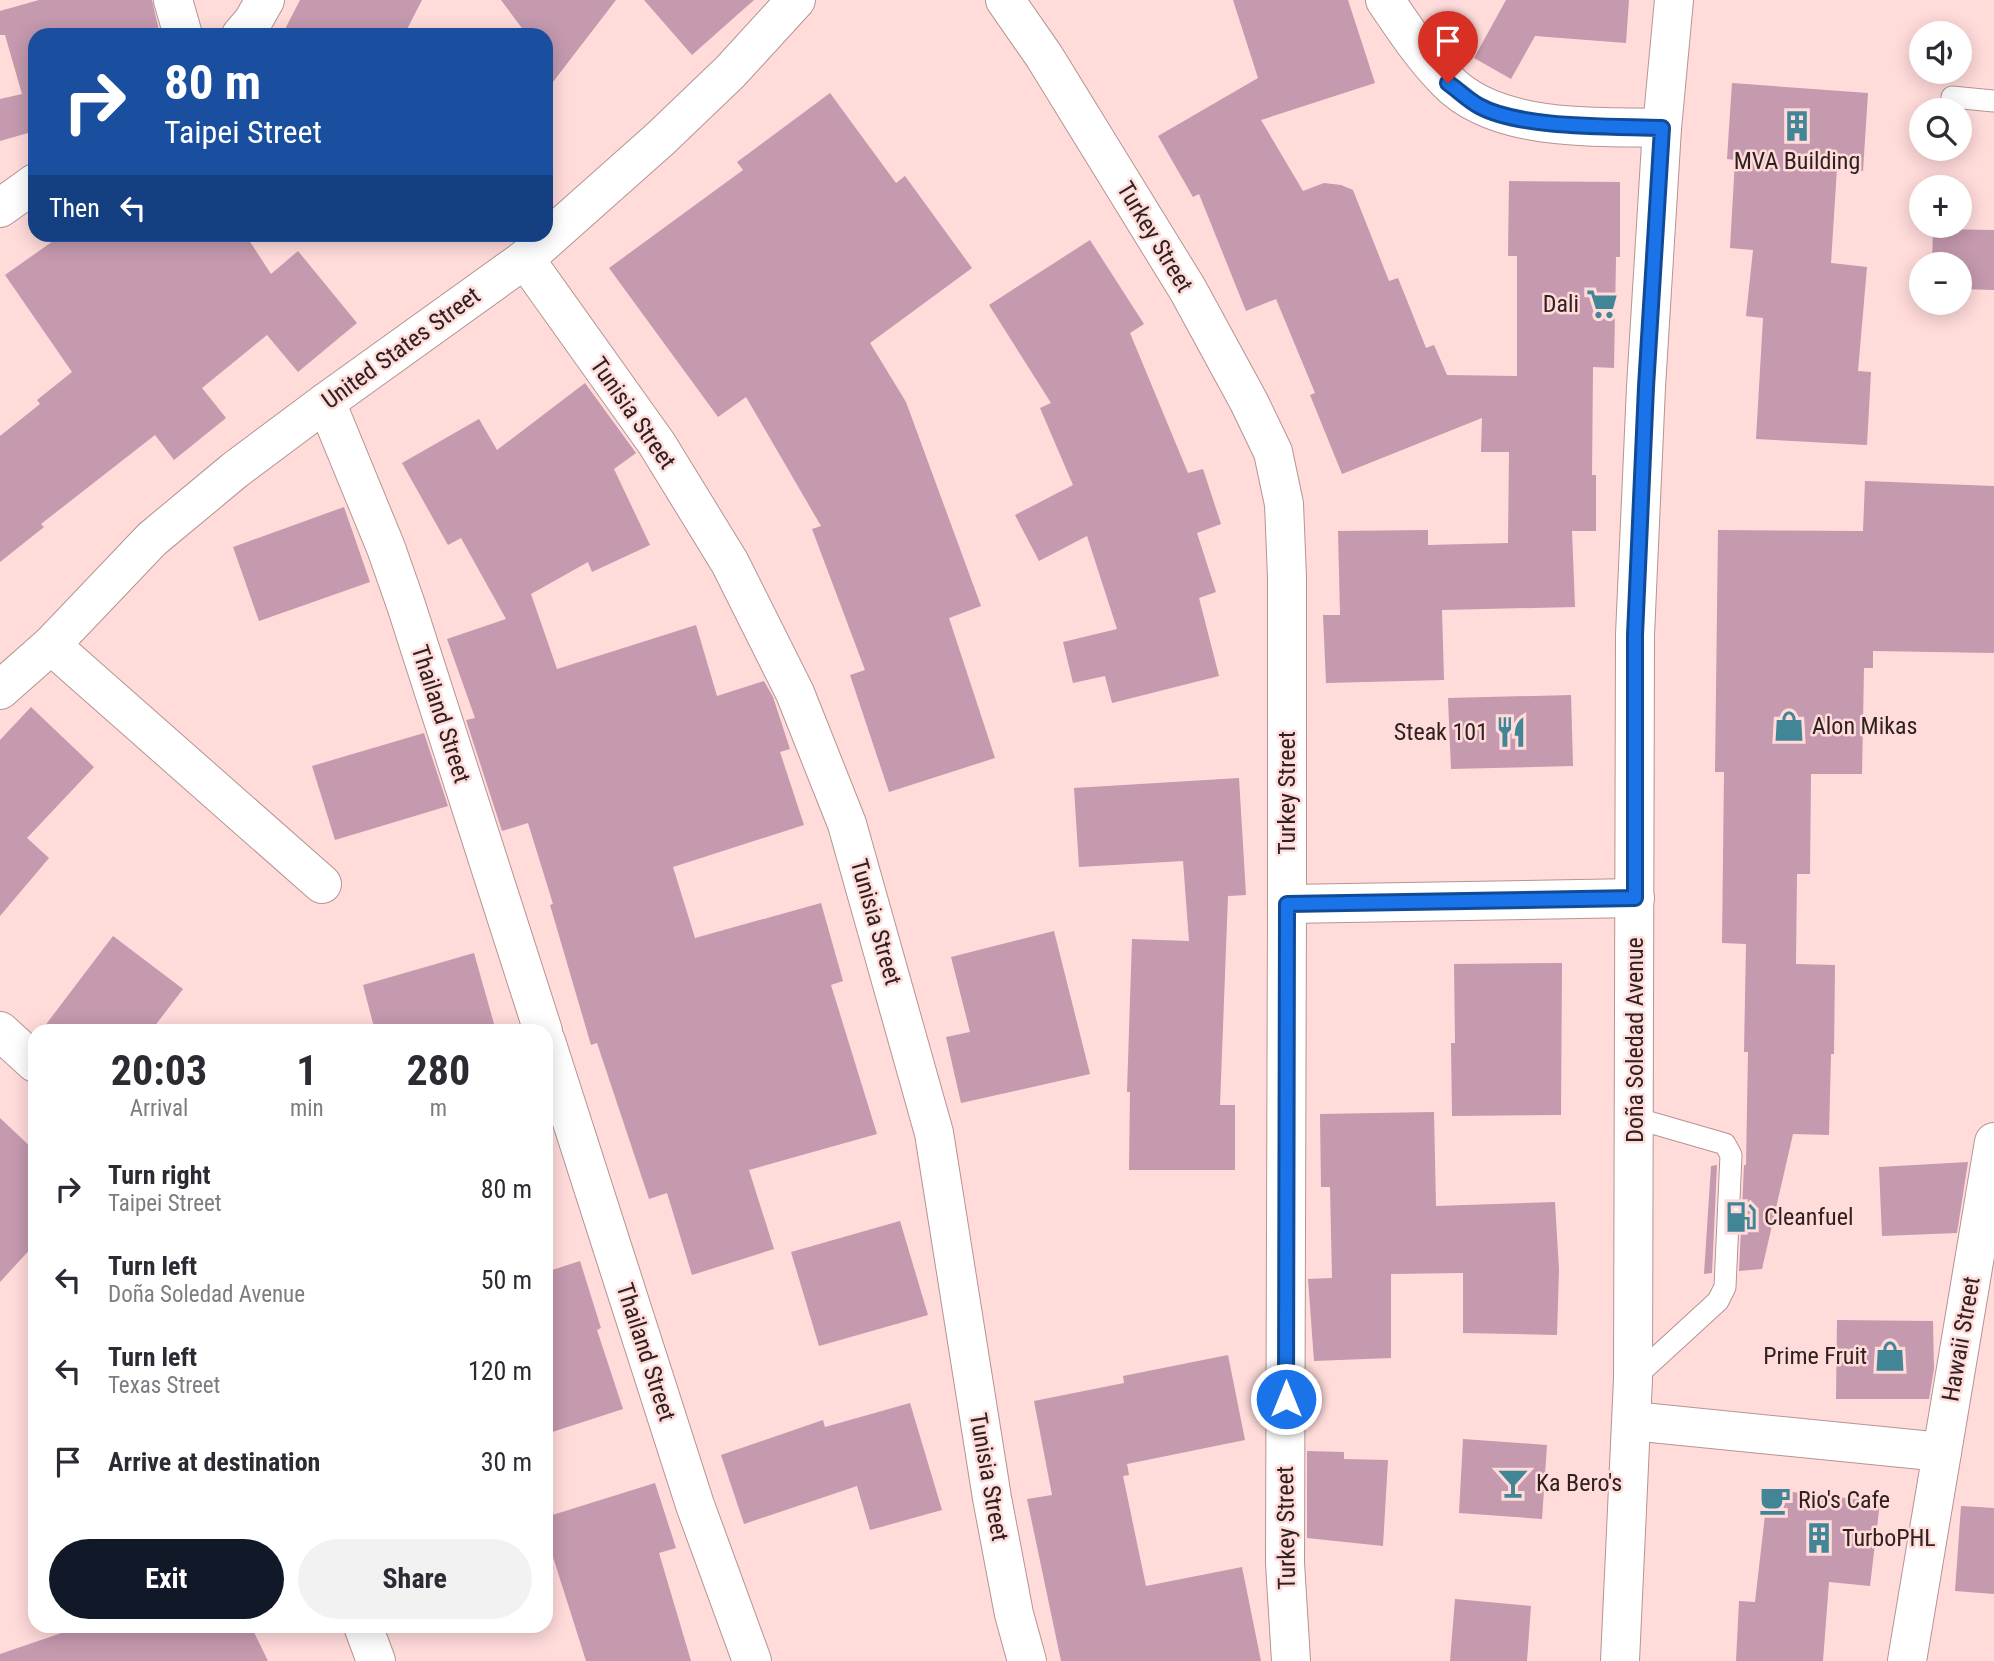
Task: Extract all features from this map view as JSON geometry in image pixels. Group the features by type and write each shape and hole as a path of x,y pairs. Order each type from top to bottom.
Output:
{"street":[{"path":"173,0 181,28"},
{"path":"247,28 265,0"},
{"name":"United States Street","path":"553,234 660,139 730,72 796,0"},
{"name":"Turkey Street","path":"1005,0 1044,56 1188,290 1273,452 1284,504 1287,577 1285,1563 1291,1661"},
{"path":"1385,0 1411,38 1448,83 1480,106 1513,117 1578,125 1662,128"},
{"name":"Doña Soledad Avenue","path":"1620,1661 1633,1379 1635,635 1646,387 1662,128 1674,0"},
{"path":"0,208 28,188"},
{"name":"United States Street","path":"0,690 51,645 152,539 235,470 326,401 525,259 544,242"},
{"name":"Tunisia Street","path":"525,259 657,444 730,563 794,693 848,824 934,1133 992,1498 1014,1614 1027,1661"},
{"name":"Thailand Street","path":"326,401 402,593 541,1024"},
{"path":"51,645 322,884"},
{"path":"1287,904 1635,898"},
{"path":"0,1031 28,1057"},
{"name":"Thailand Street","path":"553,1063 695,1505 752,1661"},
{"name":"Hawaii Street","path":"1907,1661 1994,1142"},
{"path":"1632,1421 1942,1452"},
{"path":"366,1633 376,1661"}],"lane":[{"path":"1952,97 1994,102"},
{"path":"1633,1379 1722,1295 1725,1287 1731,1155 1725,1144 1635,1118"}],"building":[{"path":"39,0 152,0 158,28 28,28 28,133 0,141 0,99 22,94 5,35 0,35 0,11"},
{"path":"300,0 422,0 408,28 286,28"},
{"path":"501,0 616,0 553,82 553,28 522,28"},
{"path":"644,0 754,0 692,55"},
{"path":"1233,0 1348,0 1375,83 1261,120 1303,191 1324,183 1353,190 1389,281 1398,278 1426,348 1434,345 1447,375 1517,376 1517,256 1508,256 1509,181 1620,182 1620,257 1616,257 1614,368 1593,367 1592,475 1596,475 1596,531 1572,531 1575,607 1442,610 1444,680 1326,683 1323,615 1340,615 1338,531 1428,530 1428,545 1508,543 1509,452 1481,452 1482,418 1342,474 1310,395 1315,393 1276,299 1246,311 1199,194 1193,197 1158,136 1258,78"},
{"path":"1506,0 1629,0 1626,43 1535,36 1511,79 1474,58"},
{"path":"1732,83 1868,93 1863,171 1837,168 1831,263 1867,267 1858,371 1871,372 1867,445 1756,439 1763,318 1746,316 1753,250 1730,248 1735,160 1727,159"},
{"path":"830,93 896,183 905,176 972,268 870,343 906,402 981,606 949,618 995,758 889,792 850,675 865,670 812,529 821,526 746,397 718,417 609,268 743,170 737,162"},
{"path":"1972,230 1994,230 1994,290 1972,289 1972,252 1932,252 1933,238 1972,238"},
{"path":"1090,240 1144,324 1130,333 1188,473 1203,469 1221,524 1197,533 1216,592 1199,598 1219,676 1112,703 1105,676 1073,683 1063,642 1117,629 1087,536 1039,561 1015,515 1073,485 1040,408 1051,403 989,305"},
{"path":"52,242 250,242 271,274 298,251 357,323 298,372 267,335 202,388 226,418 174,460 155,435 41,524 44,527 0,562 0,436 40,404 37,400 72,372 5,275"},
{"path":"585,383 636,453 614,469 650,545 592,572 588,562 531,594 557,669 696,625 717,696 764,681 773,697 790,749 780,752 804,825 673,867 695,938 821,903 843,981 831,985 877,1134 749,1170 774,1249 692,1275 667,1193 649,1199 597,1043 591,1045 528,823 502,831 466,720 475,718 447,639 506,619 461,538 448,545 402,463 479,419 497,450"},
{"path":"1865,481 1994,486 1994,653 1873,651 1873,668 1864,668 1862,774 1811,774 1810,874 1797,874 1796,964 1835,965 1834,1054 1831,1054 1829,1135 1793,1134 1762,1269 1739,1271 1746,1165 1746,944 1722,943 1724,772 1715,772 1718,530 1863,531"},
{"path":"344,507 370,582 259,621 233,547"},
{"name":"Steak 101","path":"1571,695 1573,766 1451,769 1448,698"},
{"path":"31,707 94,767 27,838 49,858 0,916 0,740"},
{"path":"424,733 448,806 335,840 312,766"},
{"path":"1239,778 1246,895 1228,896 1220,1105 1235,1105 1235,1170 1129,1170 1130,1092 1127,1092 1132,939 1189,941 1183,861 1079,867 1074,788"},
{"path":"1054,931 1090,1074 961,1103 946,1037 970,1032 951,957"},
{"path":"113,936 183,989 156,1024 46,1024"},
{"path":"474,953 494,1024 373,1024 363,985"},
{"path":"1562,963 1561,1115 1452,1116 1454,964"},
{"path":"1434,1112 1436,1206 1555,1202 1559,1270 1557,1335 1463,1333 1463,1273 1391,1274 1391,1358 1314,1361 1308,1279 1332,1278 1330,1187 1321,1187 1320,1114"},
{"path":"0,1118 28,1144 28,1252 0,1282"},
{"path":"1968,1162 1957,1233 1882,1236 1879,1167"},
{"path":"1717,1165 1712,1273 1704,1274 1711,1166"},
{"path":"900,1221 928,1315 819,1346 791,1252"},
{"path":"580,1261 601,1328 597,1330 623,1409 553,1432 553,1270"},
{"path":"1837,1320 1933,1321 1934,1369 1929,1399 1836,1399"},
{"path":"1228,1355 1245,1440 1127,1464 1129,1475 1123,1476 1146,1586 1242,1567 1261,1661 1061,1661 1027,1499 1052,1495 1034,1401 1124,1383 1123,1376"},
{"path":"910,1403 942,1510 870,1530 857,1486 744,1524 721,1455 823,1420 825,1427"},
{"path":"1463,1439 1547,1445 1542,1519 1459,1513"},
{"path":"1307,1451 1344,1452 1344,1459 1388,1460 1383,1546 1307,1538"},
{"path":"655,1483 676,1548 659,1553 691,1661 586,1661 553,1557 553,1515"},
{"path":"1768,1489 1880,1502 1870,1586 1829,1582 1823,1661 1736,1661 1739,1601 1755,1602"},
{"path":"1961,1506 1994,1508 1994,1594 1955,1591"},
{"path":"1455,1599 1531,1606 1527,1661 1450,1661"},
{"path":"62,1633 254,1633 268,1661 0,1661 0,1654"}],"place":[{"name":"MVA Building","path":"1797,126"},
{"name":"Dali","path":"1602,304"},
{"name":"Alon Mikas","path":"1789,726"},
{"name":"Steak 101","path":"1511,732"},
{"name":"Cleanfuel","path":"1741,1217"},
{"name":"Prime Fruit","path":"1890,1356"},
{"name":"Ka Bero's","path":"1513,1483"},
{"name":"Rio's Cafe","path":"1775,1500"},
{"name":"TurboPHL","path":"1819,1538"}],"route":[{"path":"1286,1399 1287,904 1635,898 1635,635 1646,387 1662,128 1578,125 1513,117 1480,106 1448,83"}]}
